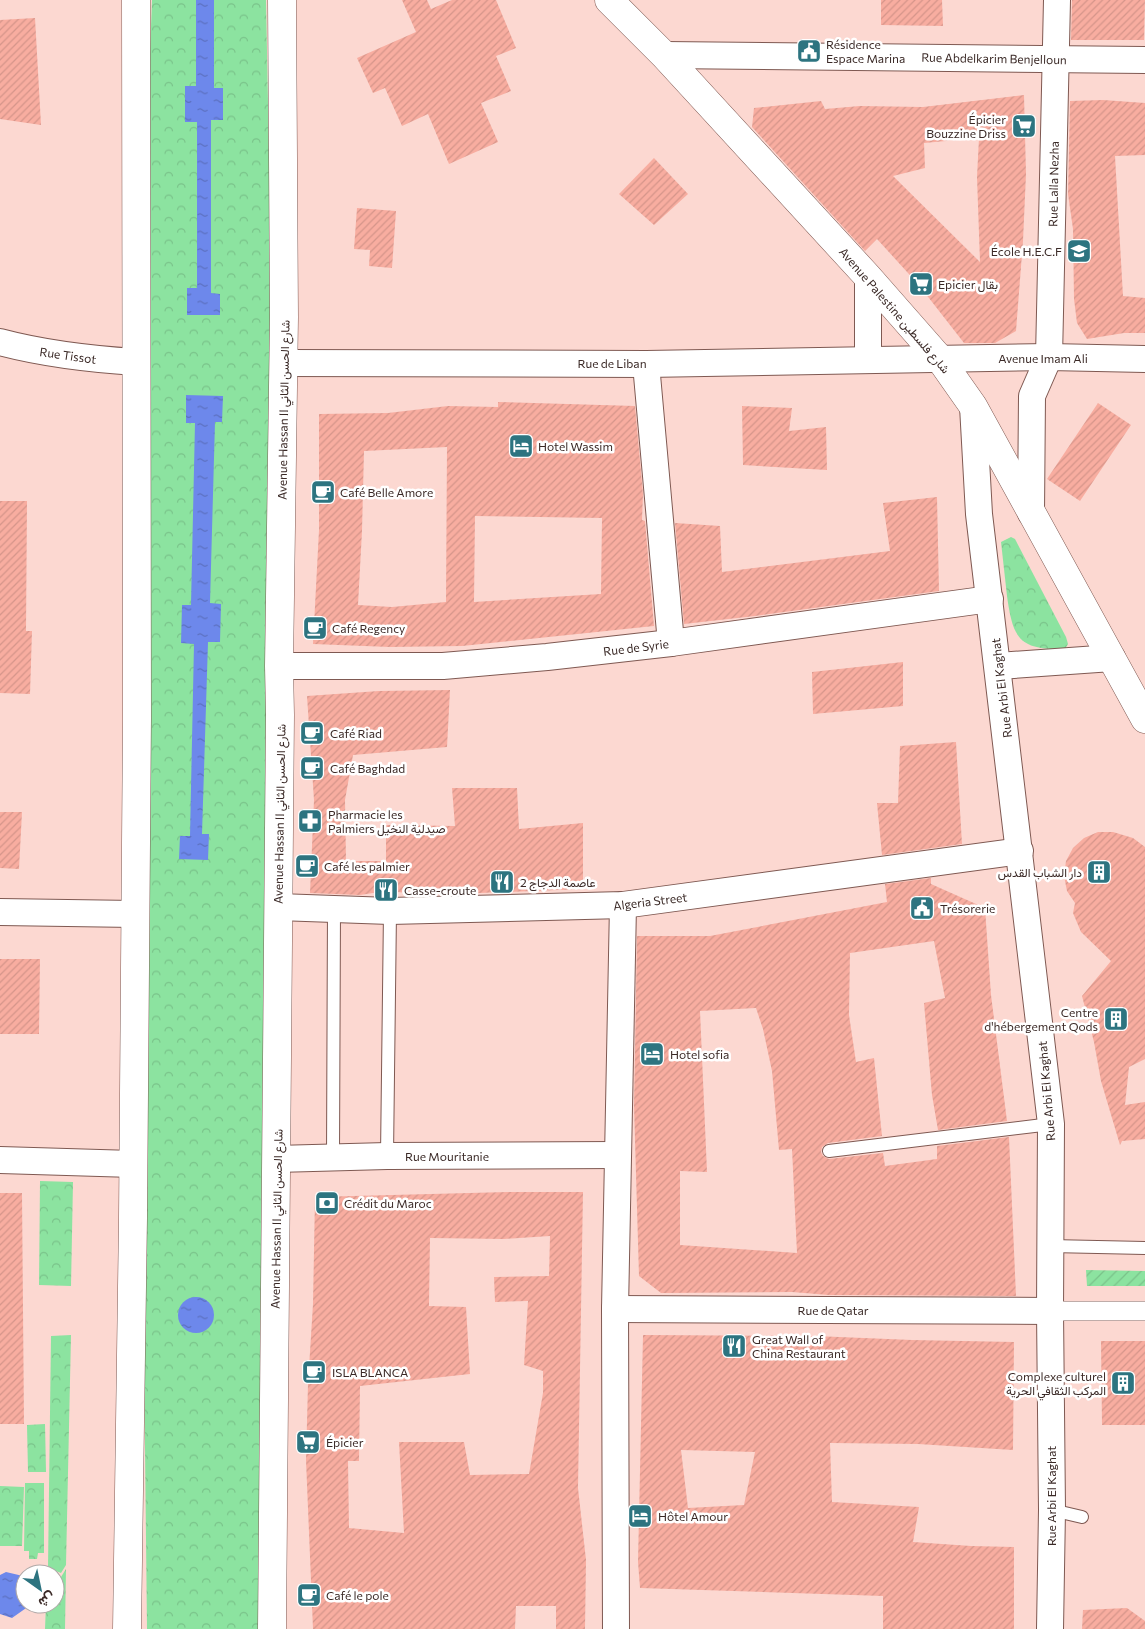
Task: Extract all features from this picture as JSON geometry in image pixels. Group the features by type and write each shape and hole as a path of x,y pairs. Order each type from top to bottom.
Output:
{"main road":[{"path":"127,1629 135,914 136,0"},
{"name":"Avenue Hassan II شارع الحسن الثاني","path":"272,1629 279,666 284,363 282,0"},
{"name":"Avenue Palestine شارع فلسطين","path":"609,0 664,55 868,277 940,359 973,406 1145,719"}],"street":[{"name":"Rue Lalla Nezha","path":"1031,514 1032,396 1049,357 1057,0"},
{"name":"Rue Abdelkarim Benjelloun","path":"664,55 1145,60"},
{"path":"868,277 868,359"},
{"name":"Rue Tissot","path":"0,342 73,357 136,362"},
{"name":"Avenue Imam Ali","path":"940,359 1049,357 1145,359"},
{"name":"Rue de Liban","path":"284,363 646,364 940,359"},
{"path":"646,364 671,643"},
{"name":"Rue Arbi El Kaghat","path":"973,406 979,514 1051,1124 1052,1510 1050,1629"},
{"name":"Rue de Syrie","path":"279,666 443,666 547,657 671,643 990,598"},
{"path":"998,666 1112,658"},
{"name":"Algeria Street","path":"278,906 390,911 622,905 1020,851"},
{"path":"616,1629 615,1309 622,905"},
{"path":"0,912 135,914"},
{"name":"Rue Mouritanie","path":"276,1158 617,1155"},
{"path":"0,1160 133,1164"},
{"name":"Rue de Qatar","path":"615,1309 1050,1311"},
{"path":"1050,1311 1145,1311"}],"lane":[{"path":"333,1157 334,908"},
{"path":"387,1156 390,911"},
{"path":"829,1151 1051,1124"},
{"path":"1050,1246 1145,1248"},
{"path":"1052,1510 1082,1517"}],"green space":[{"path":"152,0 266,0 280,715 269,1629 147,1629 137,718 140,318"},
{"path":"1011,537 1015,539 1066,637 1068,644 1065,649 1050,649 1028,644 1016,632 1009,611 1001,542"},
{"path":"40,1181 73,1182 71,1286 39,1285"},
{"path":"1086,1270 1145,1271 1145,1286 1087,1286"},
{"path":"71,1335 65,1567 65,1564 48,1564 51,1336"},
{"path":"45,1424 46,1472 28,1472 27,1425"},
{"path":"25,1483 44,1483 44,1553 38,1553 37,1559 29,1559 29,1551 24,1551"},
{"path":"0,1486 24,1487 22,1546 0,1546"},
{"path":"66,1569 65,1629 45,1629 46,1614 65,1614"}],"water":[{"path":"196,0 214,0 214,88 223,88 223,120 211,120 211,293 220,294 220,315 187,315 187,288 197,288 197,122 185,122 185,86 196,86"},
{"path":"186,395 223,396 222,422 215,422 210,603 221,604 220,642 208,642 202,834 209,834 208,860 179,859 180,836 190,836 194,644 181,643 182,605 191,605 195,423 186,423"},
{"path":"196,1297 209,1302 214,1315 209,1328 196,1333 183,1328 178,1315 183,1302"},
{"path":"6,1572 15,1574 15,1614 18,1614 12,1618 0,1614 0,1575"}],"building":[{"path":"402,0 427,0 431,9 452,0 496,0 516,48 496,56 511,91 481,103 498,142 449,164 428,114 402,126 385,88 373,93 357,58 416,32"},
{"path":"881,0 942,0 943,26 881,25"},
{"path":"1072,0 1145,0 1144,40 1071,40"},
{"path":"35,18 41,125 0,119 0,20"},
{"path":"1024,95 1026,174 1016,331 995,343 964,343 918,284 877,239 865,251 752,127 754,108 821,101 825,109 860,106 923,107","holes":["979,138 977,177 980,262 893,176 925,168 924,143"]},
{"path":"1103,100 1145,103 1145,155 1115,156 1123,296 1145,298 1145,333 1124,333 1087,339 1077,323 1074,299 1073,229 1068,194 1070,101"},
{"path":"654,158 688,194 654,225 619,194"},
{"path":"357,208 396,211 392,268 369,266 370,250 354,249"},
{"path":"498,402 635,406 643,494 642,520 645,521 654,626 462,646 390,647 313,644 319,530 319,414 388,413 448,406 498,407","holes":["447,447 446,602 392,607 358,605 364,451","475,516 602,518 601,594 474,602"]},
{"path":"1098,403 1131,425 1080,501 1047,479"},
{"path":"742,406 792,408 789,431 826,427 827,470 743,465"},
{"path":"937,497 939,591 684,624 675,523 720,526 722,572 890,551 883,503"},
{"path":"0,501 27,501 26,631 32,631 30,694 0,693"},
{"path":"903,662 903,706 813,714 812,672"},
{"path":"450,690 447,747 353,755 345,800 346,861 386,861 386,825 455,826 452,788 517,788 519,829 583,823 583,889 430,895 386,891 360,895 310,893 314,800 307,696 379,691"},
{"path":"956,742 962,844 882,855 877,803 898,803 900,746"},
{"path":"0,812 22,812 19,869 0,868"},
{"path":"1098,832 1113,832 1133,838 1145,847 1145,1059 1129,1067 1125,1105 1145,1102 1145,1139 1122,1141 1120,1145 1101,1081 1094,1042 1082,996 1111,961 1081,932 1073,913 1075,903 1067,891 1064,876 1066,861 1073,848 1084,838"},
{"path":"931,878 931,884 985,908 991,995 1007,1121 938,1130 932,1095 924,1003 945,998 934,941 850,953 849,1015 856,1062 874,1058 882,1136 828,1143 822,1147 821,1152 823,1156 829,1159 883,1153 885,1166 937,1159 937,1146 1009,1137 1016,1296 829,1295 792,1292 661,1293 639,1276 634,1106 637,936 710,936 887,902 885,884","holes":["756,1008 763,1029 772,1071 779,1150 792,1149 797,1253 680,1245 680,1171 707,1172 700,1011"]},
{"path":"0,959 40,959 39,1034 0,1034"},
{"path":"583,1192 578,1488 586,1560 585,1629 556,1629 556,1606 516,1606 515,1629 313,1629 306,1460 313,1304 315,1197","holes":["550,1236 549,1276 494,1277 495,1302 528,1301 524,1365 543,1371 543,1393 529,1474 470,1475 464,1442 399,1442 404,1533 349,1528 348,1461 359,1461 360,1386 470,1374 466,1307 429,1306 430,1238 504,1239"]},
{"path":"0,1193 22,1193 24,1424 0,1424"},
{"path":"643,1335 815,1336 1014,1342 1013,1450 918,1444 830,1443 832,1502 919,1507 913,1542 1014,1547 1014,1629 883,1629 883,1596 640,1588 638,1562","holes":["681,1450 755,1452 744,1505 688,1508"]},
{"name":"Complexe culturel المركب الثقافي الحرية","path":"1101,1341 1145,1341 1145,1425 1102,1425"},
{"path":"1127,1608 1145,1621 1145,1629 1082,1629 1083,1610"}],"place":[{"name":"Résidence Espace Marina","path":"809,51"},
{"name":"Épicier Bouzzine Driss","path":"1024,126"},
{"name":"École H.E.C.F","path":"1079,251"},
{"name":"Epicier بقال","path":"921,284"},
{"name":"Hotel Wassim","path":"521,446"},
{"name":"Café Belle Amore","path":"323,492"},
{"name":"Café Regency","path":"315,628"},
{"name":"Café Riad","path":"312,733"},
{"name":"Café Baghdad","path":"312,768"},
{"name":"Pharmacie les Palmiers صيدلية النخيل","path":"310,821"},
{"name":"Café les palmier","path":"307,866"},
{"name":"دار الشباب القدس","path":"1099,872"},
{"name":"عاصمة الدجاج 2","path":"502,882"},
{"name":"Casse-croute","path":"386,890"},
{"name":"Trésorerie","path":"922,908"},
{"name":"Centre d'hébergement Qods","path":"1116,1019"},
{"name":"Hotel sofia","path":"652,1054"},
{"name":"Crédit du Maroc","path":"327,1203"},
{"name":"Great Wall of China Restaurant","path":"734,1346"},
{"name":"ISLA BLANCA","path":"314,1372"},
{"name":"Complexe culturel المركب الثقافي الحرية","path":"1123,1383"},
{"name":"Épicier","path":"308,1442"},
{"name":"Hôtel Amour","path":"640,1516"},
{"name":"Café le pole","path":"309,1595"}]}
